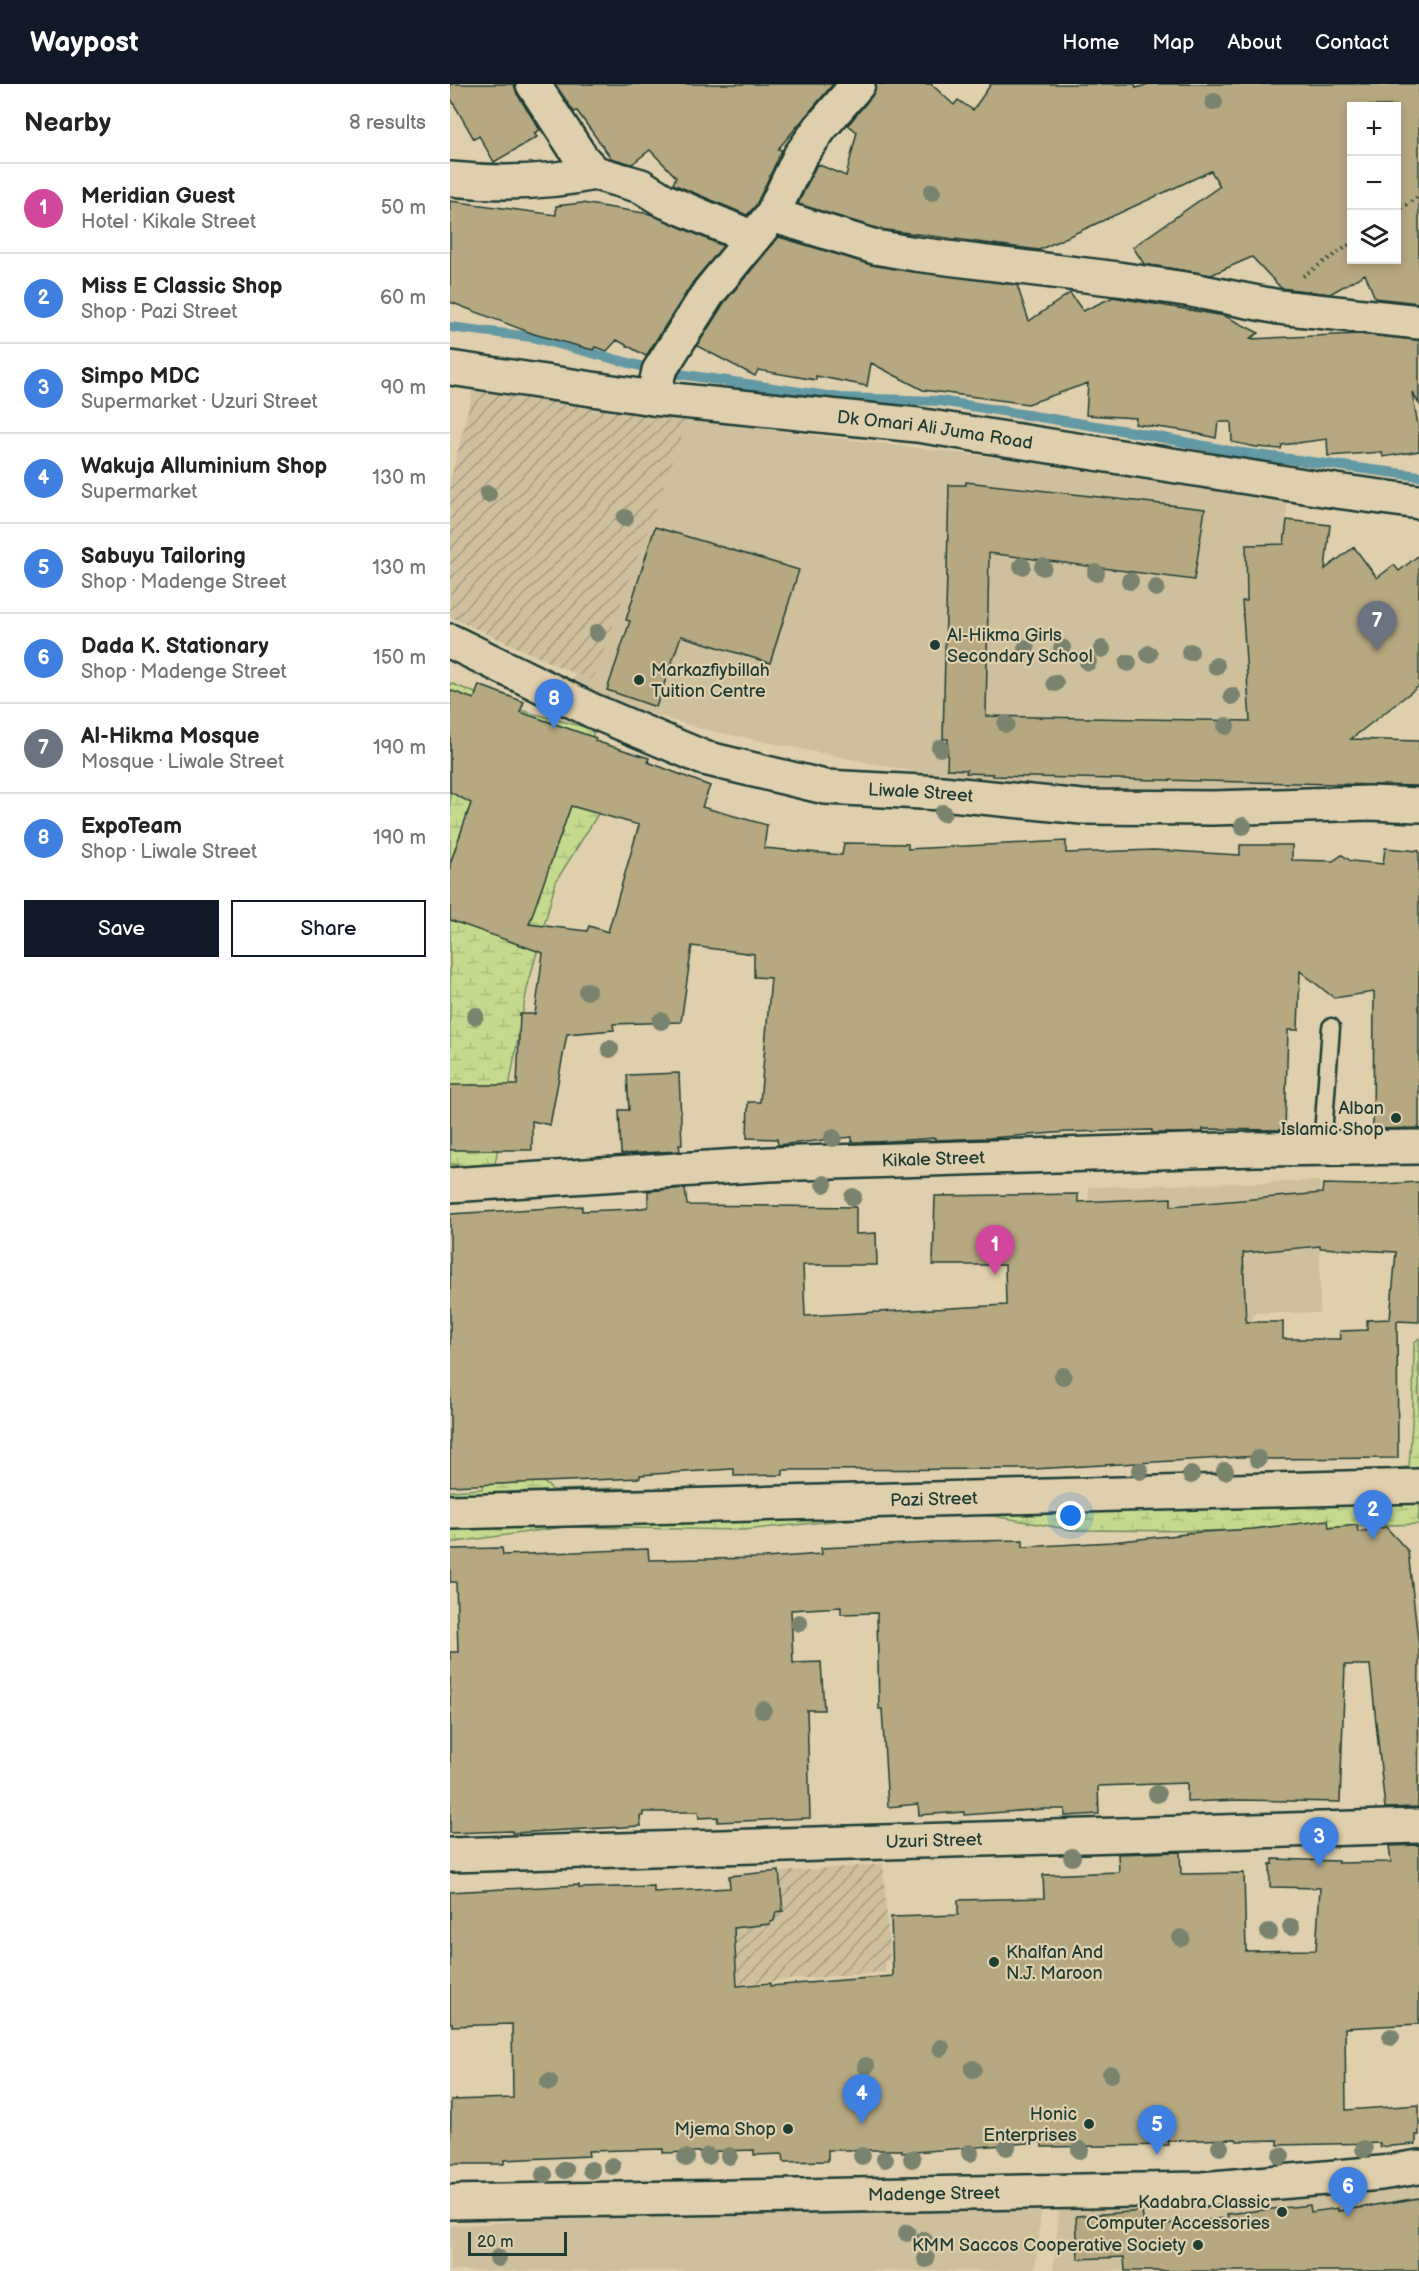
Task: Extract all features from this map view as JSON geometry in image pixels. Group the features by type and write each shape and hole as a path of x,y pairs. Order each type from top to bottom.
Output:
{"street":[{"path":"533,84 582,159 595,173"},
{"path":"653,398 659,370 709,292 763,226 800,156 821,126 858,84"},
{"path":"450,179 531,183 595,173 641,186 665,201 763,226 905,253 1181,288 1279,307 1419,322"},
{"name":"Dk Omari Ali Juma Road","path":"450,369 653,398 917,425 1419,502"},
{"name":"Liwale Street","path":"450,641 593,711 704,758 825,788 941,793 1082,807 1213,808 1369,803 1419,805"},
{"name":"Kikale Street","path":"450,1185 769,1164 1322,1148 1419,1148"},
{"name":"Pazi Street","path":"450,1512 1419,1486"},
{"name":"Uzuri Street","path":"450,1855 1419,1826"},
{"name":"Madenge Street","path":"450,2202 1202,2189 1382,2173 1419,2167"}],"lane":[{"path":"1322,1148 1331,1027"}],"path":[{"path":"1399,210 1419,196"},
{"path":"1279,307 1291,284 1347,246"}],"shaded area":[{"path":"478,370 688,419 593,680 450,617 450,482"},
{"name":"Al-Hikma Girls Secondary School","path":"677,418 1287,494 1286,601 1351,763 1347,791 1004,790 702,729 569,689"},
{"path":"1318,1181 1320,1183 1320,1313 1253,1313 1253,1355 1095,1331 1088,1187"},
{"path":"883,1864 890,1961 885,1961 886,1972 738,1984 730,1876"},
{"path":"1419,2167 1419,2271 1053,2271 1061,2194"},
{"path":"1044,2186 1035,2271 450,2271 450,2226"}],"green space":[{"path":"450,683 516,709 592,729 605,803 556,881 527,989 494,1169 450,1164"},
{"path":"1419,1338 1419,1524 1219,1531 1072,1530 994,1516 926,1512 743,1530 564,1527 450,1543 450,1491 482,1489 489,1437 553,1490 618,1488 681,1492 828,1489 897,1482 972,1488 1196,1475 1279,1479 1409,1467 1414,1343"}],"building":[{"path":"450,84 514,84 517,94 540,130 534,133 537,137 494,162 479,136 474,139 450,97"},
{"path":"555,84 833,84 778,149 782,150 756,205 747,215 673,184 676,177 650,150 632,164 611,158"},
{"path":"876,84 931,84 954,105 958,100 973,110 991,84 1135,84 1136,88 1149,84 1419,84 1419,303 1375,298 1365,274 1330,294 1281,288 1252,257 1211,275 1144,264 1133,247 1220,186 1211,171 1039,250 879,229 798,204 817,164 846,176 857,132 848,125 872,96"},
{"path":"450,201 556,215 556,206 582,203 650,214 723,246 693,282 646,356 617,340 607,351 595,347 593,350 534,334 450,302"},
{"path":"779,237 872,265 1017,285 1029,321 1070,293 1083,311 1113,297 1225,316 1259,333 1249,339 1359,334 1419,340 1419,404 1412,392 1419,431 1419,451 1383,457 1382,452 1328,456 1327,439 1282,445 1281,449 1232,442 1231,422 1218,422 1216,438 1135,424 1136,418 1086,415 1088,383 1028,404 923,390 871,363 867,386 816,376 816,380 758,370 755,376 697,346 724,303"},
{"path":"966,482 1205,509 1194,580 989,553 986,716 1250,721 1242,601 1247,601 1246,545 1284,544 1287,520 1330,525 1325,569 1354,547 1377,578 1394,565 1399,571 1419,555 1419,686 1351,739 1419,741 1419,786 993,776 993,774 966,773 967,770 947,769 948,739 943,739 949,485 966,485"},
{"path":"655,527 799,570 770,663 681,636 656,707 607,690 630,621 626,620"},
{"path":"479,685 524,702 520,712 596,738 595,741 649,758 648,762 710,786 702,807 767,825 764,848 842,855 844,843 908,844 908,849 1066,841 1066,853 1154,850 1240,855 1240,845 1292,845 1292,860 1333,861 1342,855 1351,861 1383,864 1385,848 1419,851 1419,1128 1373,1129 1374,992 1334,998 1300,971 1298,1030 1288,1030 1285,1130 1203,1129 1203,1132 1181,1133 1152,1133 1152,1130 1067,1132 989,1138 935,1140 935,1138 876,1142 852,1142 852,1137 778,1145 777,1139 747,1138 748,1102 760,1102 771,978 754,977 754,954 692,946 681,1022 613,1024 614,1030 567,1034 550,1125 532,1121 532,1150 450,1150 450,1085 517,1085 520,1014 535,1014 543,953 450,920 450,864 471,803 450,792 450,690 474,699","holes":["571,806 639,825 608,932 589,926 587,931 529,924"]},
{"path":"679,1073 682,1145 679,1145 680,1151 621,1154 619,1110 629,1110 627,1075"},
{"path":"1419,1182 1419,1322 1397,1321 1398,1458 1258,1459 1258,1456 1034,1469 783,1470 783,1475 734,1476 734,1469 732,1469 640,1475 640,1478 450,1486 450,1214 582,1206 582,1211 635,1209 648,1207 648,1191 685,1188 687,1205 856,1207 856,1234 876,1233 877,1265 803,1265 805,1316 1006,1305 1005,1265 933,1265 935,1196 1078,1194 1078,1202 1171,1198 1171,1206 1322,1193 1323,1184 1365,1185","holes":["1320,1246 1320,1248 1396,1252 1390,1319 1367,1320 1367,1330 1340,1331 1341,1339 1283,1339 1283,1322 1246,1322 1243,1253"]},
{"path":"1328,1520 1329,1528 1357,1525 1358,1532 1386,1527 1408,1551 1419,1648 1418,1807 1385,1808 1370,1665 1345,1665 1340,1802 1239,1800 1187,1802 1187,1783 1098,1786 1099,1814 1065,1816 1065,1809 1044,1809 964,1815 964,1812 919,1815 918,1804 888,1807 882,1709 879,1709 877,1613 841,1614 841,1607 791,1610 793,1663 821,1662 824,1710 807,1710 810,1818 717,1822 718,1817 699,1818 698,1812 643,1812 643,1816 640,1816 641,1826 512,1833 512,1831 450,1833 450,1652 458,1652 456,1582 450,1582 450,1549 502,1548 503,1555 648,1549 649,1560 765,1558 822,1554 821,1548 932,1542 1023,1540 1023,1547 1112,1542"},
{"path":"1419,1845 1419,2024 1345,2028 1346,2110 1419,2105 1419,2135 1416,2135 1416,2144 1380,2147 1380,2143 1278,2145 1278,2140 1237,2141 1236,2139 1168,2141 1169,2145 1042,2147 1042,2142 902,2153 902,2150 828,2150 828,2161 784,2162 783,2154 754,2155 754,2150 663,2153 663,2149 588,2151 589,2156 504,2160 504,2164 450,2164 451,2100 513,2098 512,2024 452,2026 450,2023 450,1892 579,1885 579,1888 654,1886 654,1892 730,1888 729,1876 779,1871 783,1911 776,1912 774,1921 770,1924 734,1928 737,1986 770,1983 770,1986 893,1976 891,1917 958,1915 958,1900 1044,1898 1043,1875 1119,1872 1118,1854 1180,1852 1181,1874 1244,1873 1246,1951 1316,1950 1320,1888 1270,1887 1270,1864 1273,1864 1273,1859 1338,1861 1338,1863 1391,1862 1389,1846"},
{"path":"1419,2198 1419,2271 1125,2271 1124,2257 1078,2259 1076,2216 1142,2211 1144,2226 1228,2218 1227,2214 1310,2205 1311,2212 1338,2208 1338,2211"}],"waterway":[{"path":"450,327 532,337 659,371 841,398 940,401 1133,432 1235,452 1419,476"}],"place":[{"name":"Al-Hikma Girls Secondary School","path":"935,645"},
{"name":"Al-Hikma Mosque","path":"1377,651"},
{"name":"Markazfiybillah Tuition Centre","path":"639,680"},
{"name":"ExpoTeam","path":"554,729"},
{"name":"Alban Islamic Shop","path":"1396,1118"},
{"name":"Meridian Guest","path":"995,1275"},
{"name":"Miss E Classic Shop","path":"1373,1540"},
{"name":"Simpo MDC","path":"1319,1867"},
{"name":"Khalfan And N.J. Maroon","path":"994,1962"},
{"name":"Wakuja Alluminium Shop","path":"862,2124"},
{"name":"Honic Enterprises","path":"1089,2124"},
{"name":"Mjema Shop","path":"788,2129"},
{"name":"Sabuyu Tailoring","path":"1157,2155"},
{"name":"Kadabra Classic Computer Accessories","path":"1282,2212"},
{"name":"Dada K. Stationary","path":"1348,2217"},
{"name":"KMM Saccos Cooperative Society","path":"1198,2245"}]}
